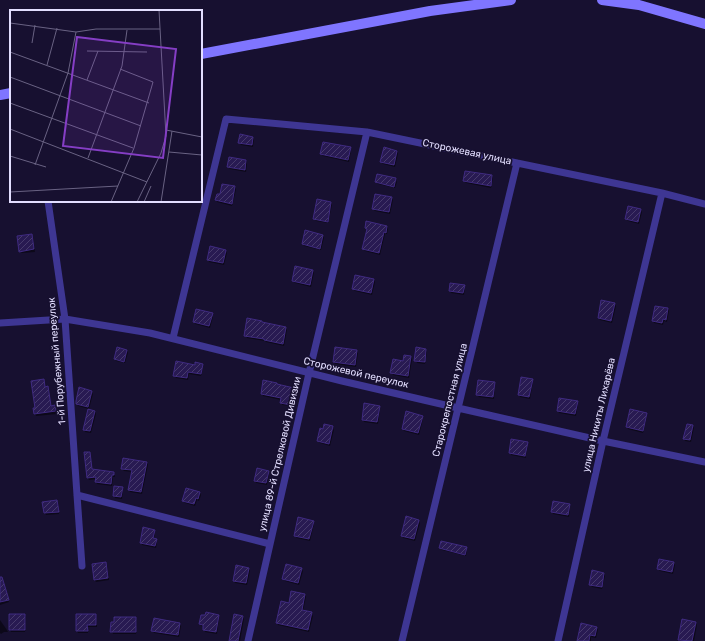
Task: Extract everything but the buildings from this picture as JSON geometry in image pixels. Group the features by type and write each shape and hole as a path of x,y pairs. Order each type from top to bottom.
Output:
{"main road":[{"path":"202,54 430,11 511,0"},
{"path":"602,0 639,5 705,24"},
{"path":"0,95 10,93"}],"street":[{"name":"Сторожевая улица","path":"173,338 226,119 367,132 662,193 705,204"},
{"name":"улица 89-й Стрелковой Дивизии","path":"248,641 309,373 367,132"},
{"name":"Старокрепостная улица","path":"402,641 517,163"},
{"name":"улица Никиты Лихарёва","path":"558,641 603,441 662,193"},
{"name":"1-й Порубежный переулок","path":"48,202 65,319 82,566"},
{"name":"Сторожевой переулок","path":"0,323 65,319 150,333 309,373 458,408 603,441 705,462"},
{"path":"77,495 270,544"}]}
